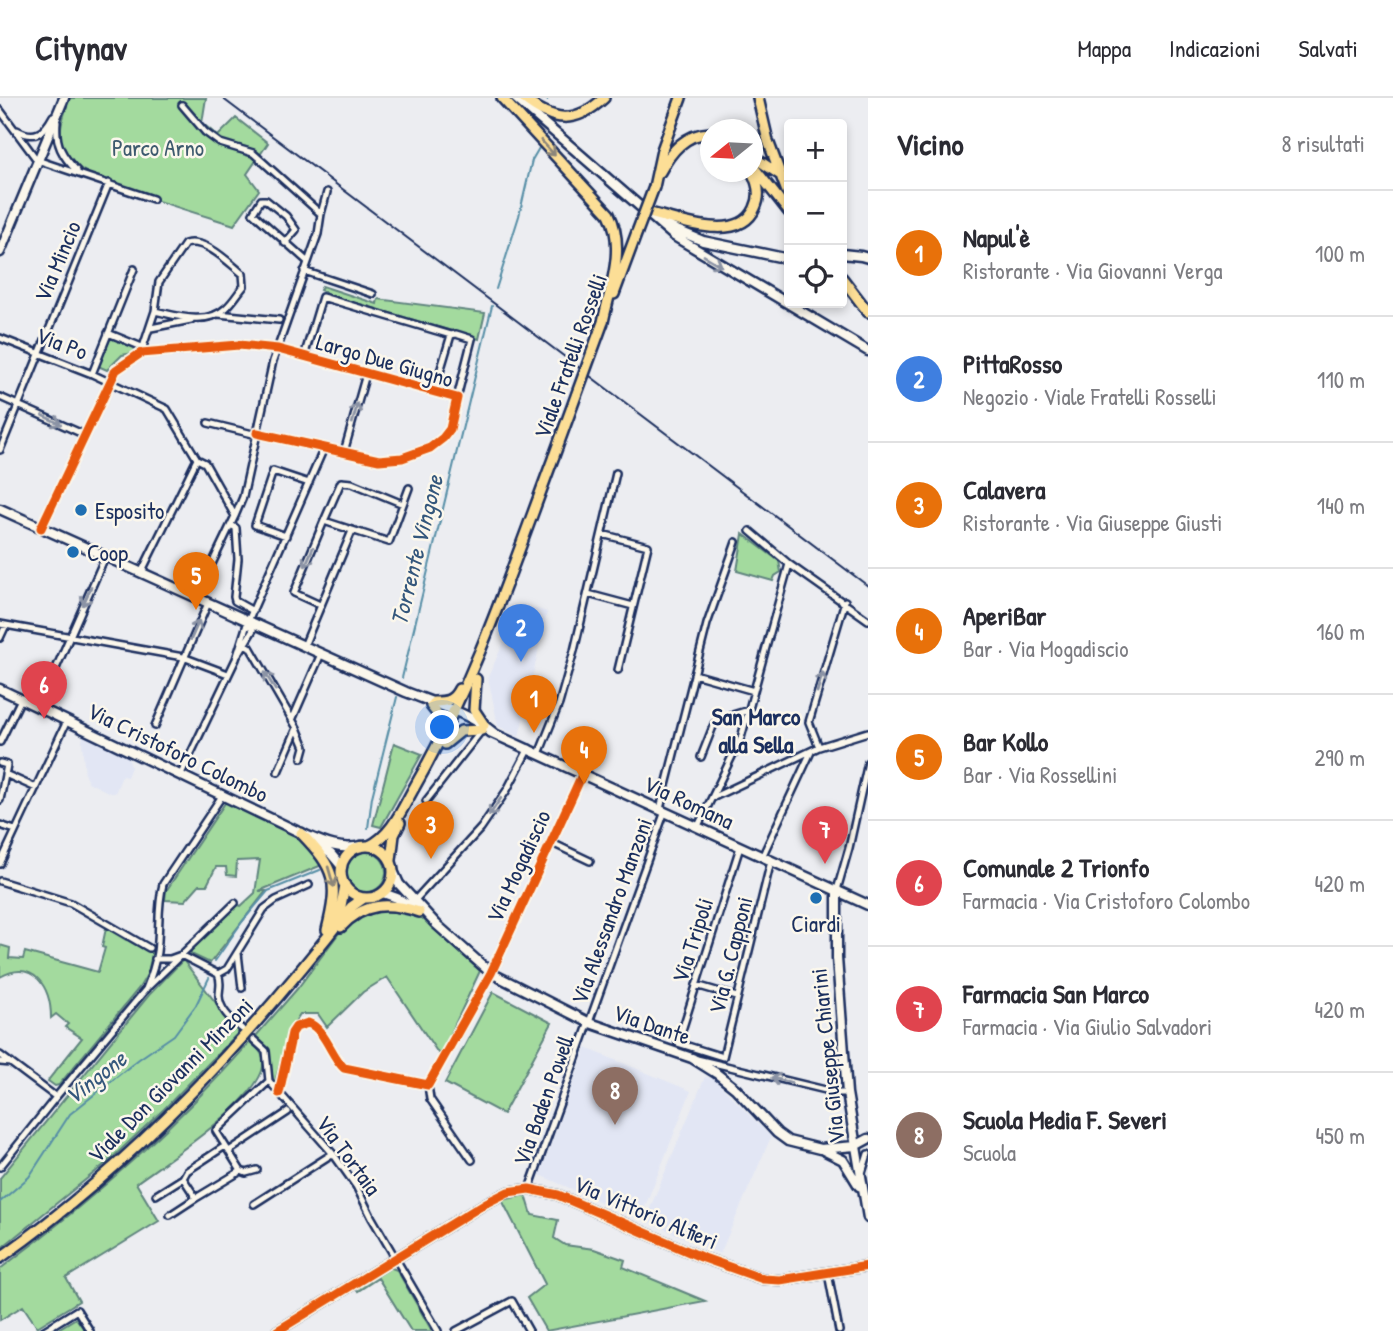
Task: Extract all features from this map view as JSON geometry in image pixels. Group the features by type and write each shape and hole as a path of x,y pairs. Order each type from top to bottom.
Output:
{"main road":[{"path":"502,98 610,214 615,224 618,244 603,322"},
{"path":"523,98 550,116 561,118 583,114 604,98"},
{"name":"Viale Fratelli Rosselli","path":"456,715 654,187 662,150 681,98"},
{"path":"758,98 784,186"},
{"path":"654,187 666,160 677,147 688,139 700,136"},
{"path":"763,163 779,174"},
{"path":"764,179 779,174"},
{"path":"764,179 784,205"},
{"path":"646,212 720,228 742,225 752,216 757,203 755,182"},
{"path":"847,285 868,312"},
{"name":"Viale Fratelli Rosselli","path":"391,860 392,842 397,828 476,680 490,626"},
{"path":"476,680 474,710 483,727 461,731 443,742 439,716 432,704 448,701 456,695 484,641"},
{"name":"Viale Fratelli Rosselli","path":"365,846 376,842 391,827 443,742"},
{"path":"301,833 320,853 332,876 334,899 329,932"},
{"path":"365,846 382,850 391,860 394,873 389,888 383,893 364,898 353,894 345,885 342,867 348,854 365,846"},
{"name":"Viale Don Giovanni Minzoni","path":"0,1258 78,1198 149,1136 249,1031 322,943 340,910 345,885"},
{"name":"Viale Don Giovanni Minzoni","path":"329,932 351,907 364,898"},
{"path":"329,932 371,906 395,905 419,912"}],"street":[{"path":"0,252 64,98"},
{"path":"515,98 674,236 868,351"},
{"path":"182,105 205,132 220,143 253,153 321,214"},
{"path":"0,110 37,160 153,199"},
{"path":"13,127 25,134 36,135 46,130 52,117 58,113"},
{"path":"58,113 58,147 79,174"},
{"name":"Via Mincio","path":"0,450 109,183"},
{"path":"196,597 243,497 273,360 318,234 327,192"},
{"path":"285,243 296,230 286,216 266,200 261,200 253,213 285,243 308,262"},
{"path":"657,222 703,241 784,257"},
{"path":"41,528 110,382 123,363 141,350 155,311 159,282 184,244 211,248 243,274 244,286 218,314"},
{"path":"847,255 868,258"},
{"path":"92,373 134,269"},
{"path":"304,271 373,294"},
{"path":"307,357 306,350 322,297 472,340 457,398"},
{"path":"155,311 194,319"},
{"path":"150,328 218,314 279,320"},
{"path":"108,333 141,350"},
{"path":"435,392 451,335"},
{"name":"Via Po","path":"0,338 92,373 167,409 197,459 205,463 235,516"},
{"name":"Largo Due Giugno","path":"141,350 239,345 278,349 457,398 450,429 430,448 412,455 379,460 208,424"},
{"path":"344,452 366,374"},
{"path":"0,397 85,435"},
{"path":"236,659 248,621 324,447"},
{"path":"141,573 197,459"},
{"path":"286,536 256,525 274,471 309,483"},
{"path":"539,754 559,704 616,473"},
{"path":"320,605 294,593 341,482 403,504"},
{"path":"324,521 389,542 409,488"},
{"name":"Via Romana","path":"0,509 483,727 868,905"},
{"path":"231,525 236,528 239,539 235,601 253,611"},
{"path":"304,646 352,531"},
{"path":"750,531 789,564 845,601 868,620"},
{"path":"602,534 648,546 618,670"},
{"name":"Via Alessandro Manzoni","path":"590,1023 663,810 707,624 736,542"},
{"path":"39,707 105,557"},
{"path":"698,826 734,756 789,564"},
{"path":"588,594 633,606"},
{"path":"820,747 809,722 845,601"},
{"path":"155,726 208,603"},
{"path":"181,774 228,674 253,630 248,621"},
{"path":"0,638 3,625 183,657 228,674"},
{"path":"246,645 250,647 297,728 305,747 302,758"},
{"path":"292,719 321,654"},
{"path":"694,674 754,691"},
{"name":"Via Cristoforo Colombo","path":"0,689 301,833 335,847 349,849 365,846"},
{"path":"0,741 21,699"},
{"path":"701,757 714,724 749,710"},
{"path":"0,864 67,720"},
{"path":"426,801 483,727"},
{"path":"278,772 297,728"},
{"path":"712,798 812,750 868,732"},
{"path":"415,900 481,828 507,790 529,748"},
{"path":"762,857 812,750"},
{"path":"837,890 868,762"},
{"path":"0,763 6,765 0,800"},
{"path":"5,774 36,788"},
{"name":"Via Mogadiscio","path":"428,1085 491,973 582,775"},
{"path":"146,989 155,959 159,899 163,884 222,796"},
{"path":"0,825 15,830"},
{"name":"Via Cristoforo Colombo","path":"301,833 331,854 342,867"},
{"name":"Via Mogadiscio","path":"550,842 590,861"},
{"name":"Via Tripoli","path":"723,1057 678,1043 740,847"},
{"name":"Via G. Capponi","path":"723,1057 771,861"},
{"name":"Via Dante","path":"394,873 399,884 436,923 491,973 590,1023 692,1058 736,1089 777,1133 788,1141 820,1149 855,1146"},
{"path":"0,881 71,903 149,948"},
{"path":"218,974 227,969 264,909 276,900 309,885"},
{"name":"Via Giuseppe Chiarini","path":"837,890 837,958 848,1093 868,1218"},
{"name":"Via Dante","path":"383,893 397,898 436,923"},
{"path":"0,1167 146,989 234,903"},
{"path":"237,953 242,988"},
{"path":"155,959 165,960 181,955 218,974 221,984 220,1003 242,1029"},
{"path":"696,985 737,997"},
{"path":"279,1093 292,1033 296,1027 308,1023 317,1027 344,1068 428,1085 430,1099 472,1160"},
{"name":"Via Baden Powell","path":"529,1189 590,1023"},
{"path":"254,1040 266,1051 269,1082 216,1131 241,1171 246,1173 257,1170"},
{"path":"0,1055 57,1097"},
{"path":"692,1058 838,1093 848,1093"},
{"path":"0,1062 10,1063"},
{"name":"Via Tortaia","path":"269,1082 332,1154 356,1186 438,1331"},
{"path":"156,1195 183,1178 187,1171 288,1112"},
{"path":"852,1129 868,1138"},
{"path":"855,1146 868,1138"},
{"path":"820,1149 844,1160 864,1197"},
{"path":"254,1204 332,1154"},
{"path":"861,1180 868,1154"},
{"path":"170,1215 241,1171"},
{"path":"183,1178 196,1198"},
{"name":"Via Vittorio Alfieri","path":"277,1331 486,1203 508,1192 529,1189 558,1195 750,1276 780,1280 868,1266"},
{"path":"828,1273 839,1331"},
{"path":"456,1331 512,1301 529,1331"},
{"path":"43,1331 77,1310 90,1331"}],"shaded area":[{"path":"521,604 547,612 519,737 498,726 488,677"},
{"path":"84,728 132,751 127,777 122,776 115,793 88,782 85,776 82,742"},
{"path":"586,1048 691,1091 640,1219 540,1175"},
{"path":"705,1077 713,1078 771,1137 720,1254 645,1220"}],"green space":[{"name":"Parco Arno","path":"70,98 206,98 202,123 218,136 236,118 268,143 247,174 259,190 234,225 97,178 79,168 64,151 61,129"},
{"path":"322,286 377,304 378,299 485,313 479,339 325,294 320,290"},
{"path":"111,337 137,345 133,353 122,355 107,370 98,366"},
{"path":"743,534 779,561 781,572 773,581 737,571"},
{"path":"394,743 422,754 381,827 373,825"},
{"path":"225,803 231,803 299,836 322,865 259,891 266,891 210,963 191,954 191,948 235,903 241,906 255,893 260,860 237,861 236,876 227,875 226,867 216,867 207,885 199,885 185,901 165,900 166,891"},
{"path":"366,852 380,858 386,872 380,886 366,892 352,886 346,872 352,858"},
{"path":"376,909 410,912 421,917 480,971 440,1056 387,977 363,992 327,1027 318,1014 300,1014 289,1031 273,1081 268,1050 255,1037 297,989 342,929 357,916"},
{"path":"106,928 126,940 128,937 153,949 148,973 139,988 59,1085 55,1086 49,1079 82,1038 65,1027 68,1024 56,1014 51,1018 48,996 38,979 22,971 0,977 0,945 10,948 9,958 23,959 25,952 98,972 105,948 102,947"},
{"path":"183,960 240,1031 110,1160 0,1249 0,1178 149,995"},
{"path":"493,992 552,1023 503,1114 445,1083"},
{"path":"250,1042 260,1051 263,1059 261,1074 250,1090 213,1127 136,1183 159,1221 66,1278 79,1301 37,1327 23,1306 0,1320 0,1269 67,1217 131,1162 192,1104"},
{"path":"526,1195 532,1215 558,1220 554,1238 565,1245 594,1249 625,1260 623,1267 705,1301 546,1331 527,1298 545,1284 502,1200"},
{"path":"389,1267 397,1270 432,1331 411,1331 378,1278 358,1291 356,1288"},
{"path":"76,1318 85,1331 55,1331"}],"waterway":[{"name":"Torrente Vingone","path":"496,289 519,216 532,160 539,148"},
{"name":"Torrente Vingone","path":"402,678 492,306"},
{"name":"Vingone","path":"368,828 372,797 397,697"},
{"name":"Vingone","path":"215,961 268,891 320,870"},
{"name":"Vingone","path":"0,1202 29,1177 70,1114 174,1035 196,1005 209,978"}],"railway":[{"path":"222,98 868,586"}],"cycle path":[{"path":"41,528 116,370 141,353 239,345 278,349 457,398 450,429 443,438 430,448 402,458 379,460 257,433"},
{"path":"279,1093 292,1033 296,1027 308,1023 319,1031 344,1068 428,1085 491,973 582,775"},
{"path":"277,1331 486,1203 508,1192 529,1189 558,1195 701,1257 763,1279 780,1280 868,1266"}],"place":[{"name":"Esposito","path":"81,510"},
{"name":"Coop","path":"73,552"},
{"name":"Bar Kollo","path":"196,610"},
{"name":"PittaRosso","path":"521,662"},
{"name":"Comunale 2 Trionfo","path":"44,719"},
{"name":"Napul'è","path":"534,733"},
{"name":"AperiBar","path":"584,784"},
{"name":"Calavera","path":"431,859"},
{"name":"Farmacia San Marco","path":"825,864"},
{"name":"Ciardi","path":"816,898"},
{"name":"Scuola Media F. Severi","path":"615,1125"}],"district":[{"name":"San Marco alla Sella","path":"756,730"}]}
